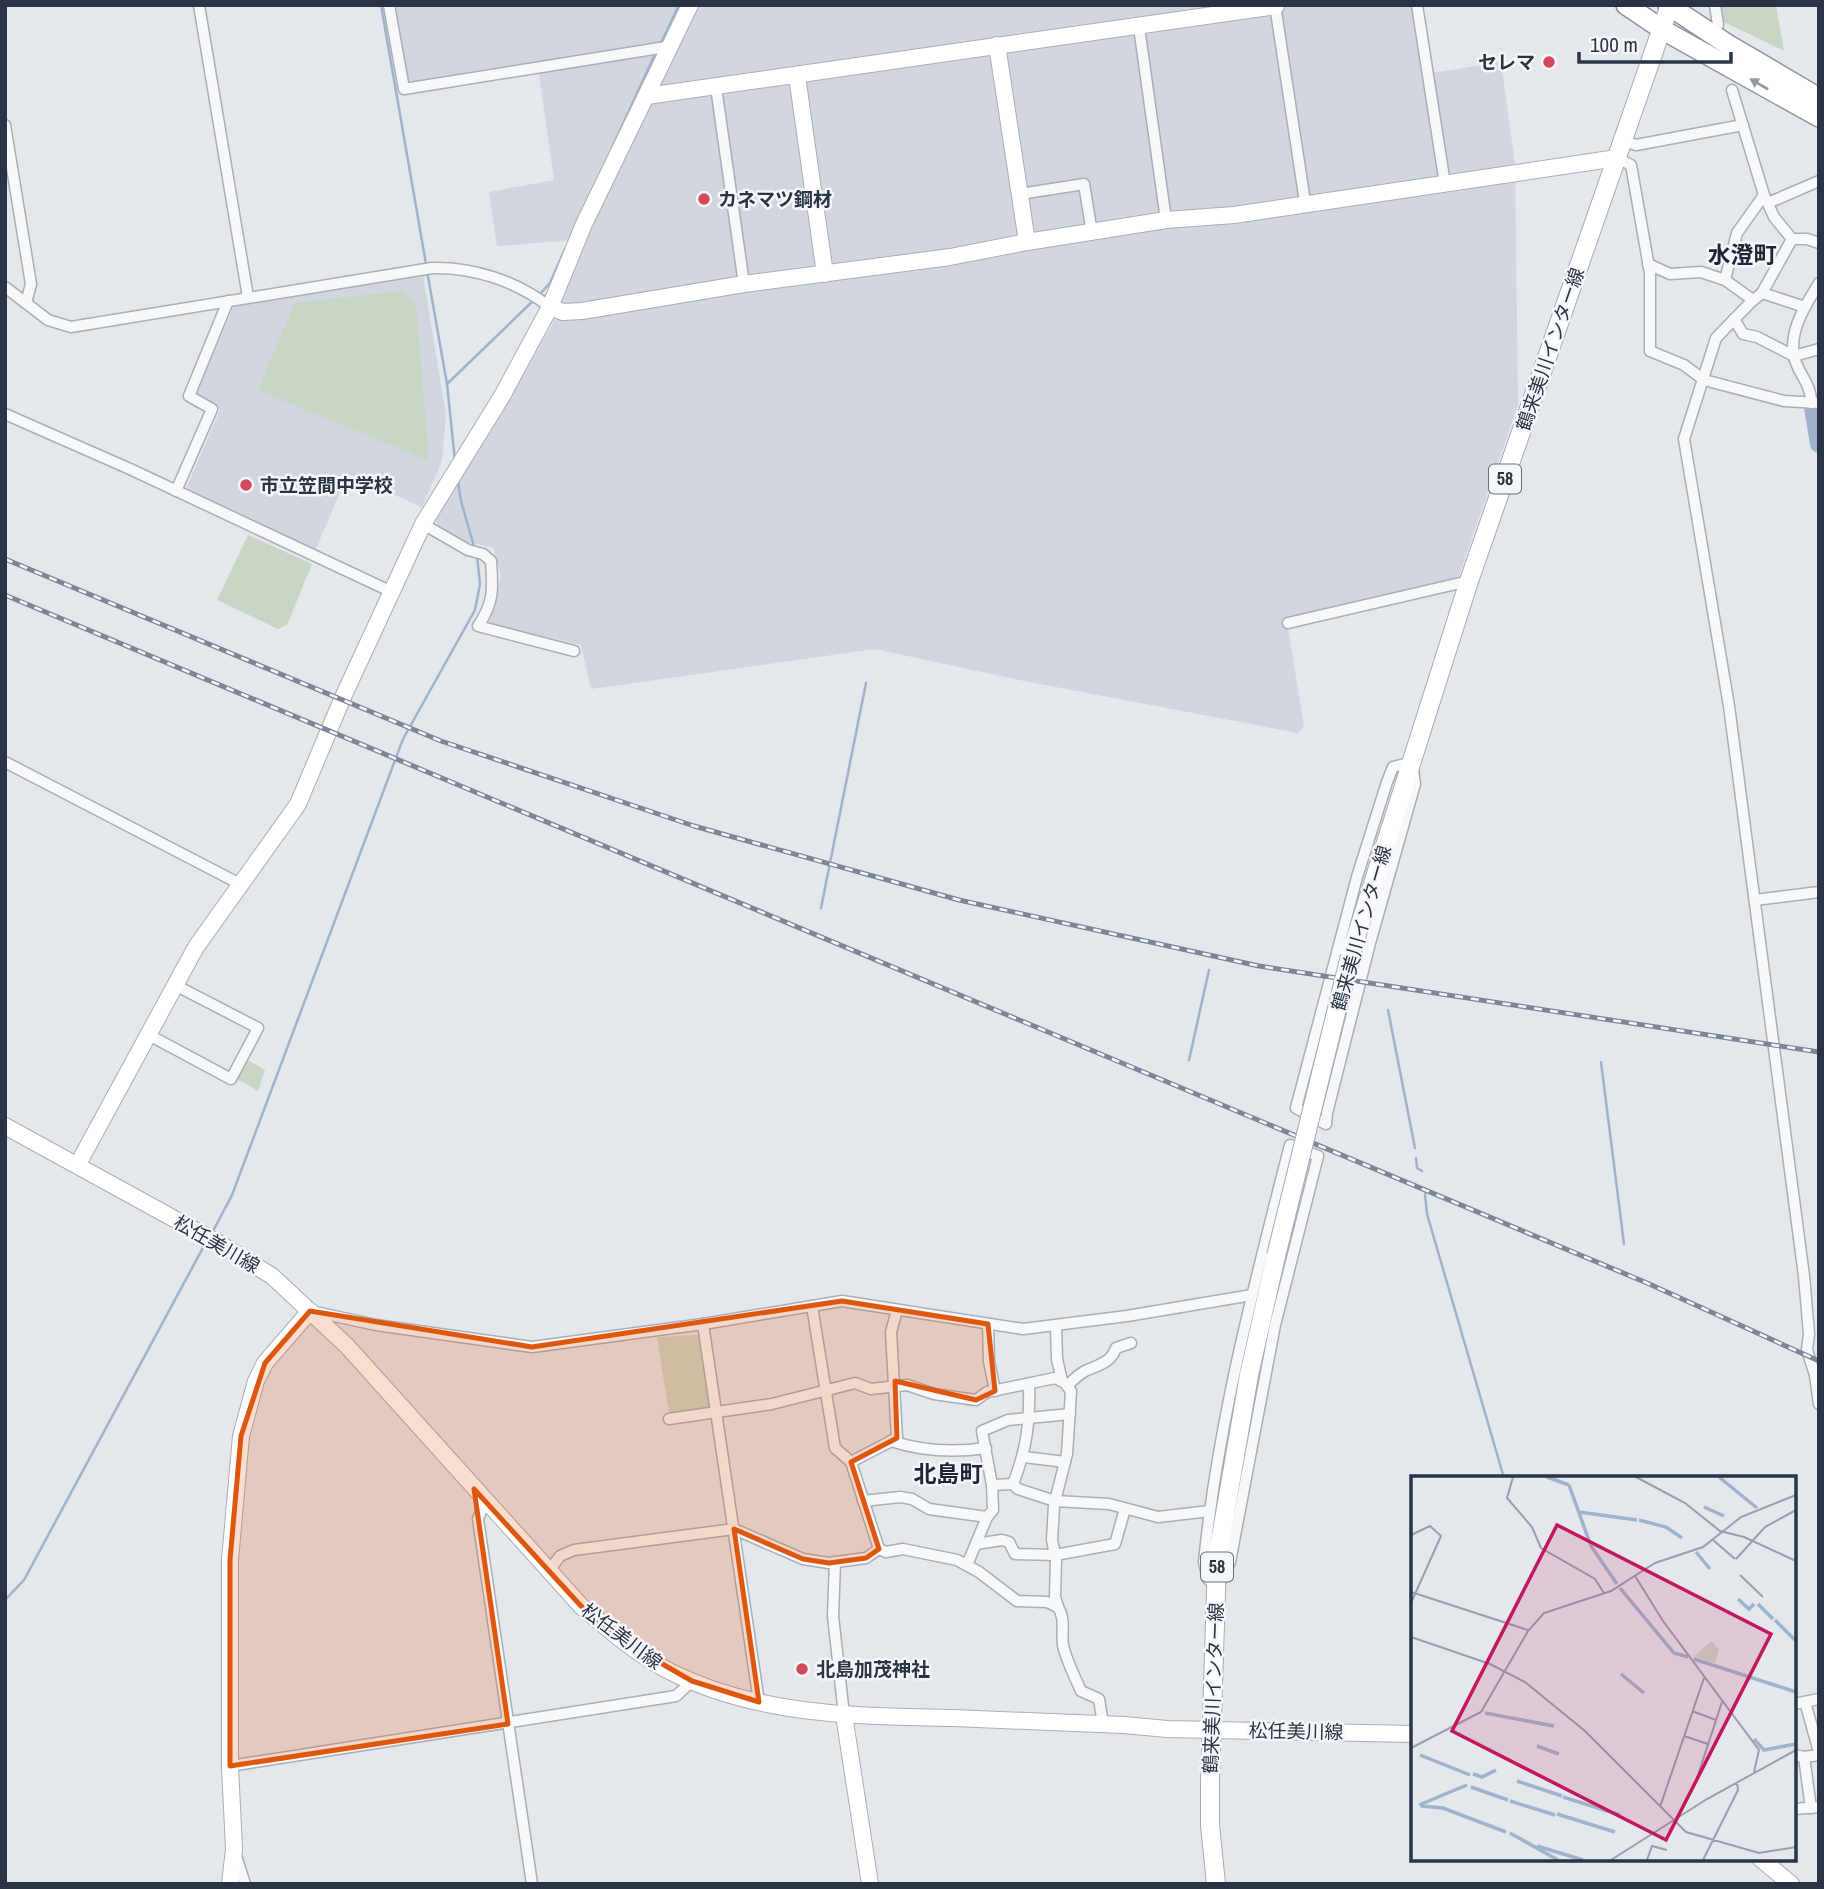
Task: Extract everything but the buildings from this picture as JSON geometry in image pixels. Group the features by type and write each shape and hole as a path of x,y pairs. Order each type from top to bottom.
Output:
{"highway":[{"path":"1626,5 1663,30 1819,117"},
{"path":"1670,6 1727,44 1819,98"}],"main road":[{"name":"鶴来美川インター線","path":"1216,1884 1210,1825 1217,1560 1249,1375 1276,1256 1350,956 1469,581 1670,6"}],"street":[{"path":"199,5 248,297"},
{"path":"389,5 404,89 668,46"},
{"path":"78,1164 196,947 298,804 343,697 423,524 502,396 541,300 584,224 690,5"},
{"path":"647,96 1281,5"},
{"path":"1417,5 1445,184"},
{"path":"1715,5 1718,25"},
{"path":"1275,6 1305,202"},
{"path":"1139,27 1166,220"},
{"path":"997,45 1027,242"},
{"path":"797,76 825,274"},
{"path":"716,87 744,284"},
{"path":"1732,90 1766,199 1774,217 1792,239"},
{"path":"5,125 31,285 26,303"},
{"path":"1624,141 1636,145 1743,125"},
{"path":"5,287 48,320 71,327 426,268 448,267 494,276 563,312 582,311 744,284 950,257 1166,220 1234,215 1305,202 1616,158 1631,164 1648,264 1650,351 1684,365 1704,380 1784,401 1815,403 1794,356 1796,323 1819,283"},
{"path":"1725,280 1737,233 1766,199 1819,182"},
{"path":"1020,194 1084,184 1092,233"},
{"path":"1792,239 1807,239 1819,243"},
{"path":"1792,239 1758,297 1716,338 1684,439 1729,706 1804,1276 1809,1334 1807,1350 1815,1375 1819,1404"},
{"path":"1648,264 1670,274 1695,272 1725,280 1758,297 1805,307"},
{"path":"176,491 212,409 189,396 228,300"},
{"path":"1734,319 1743,334 1757,337 1794,356 1819,349"},
{"path":"5,414 392,592"},
{"path":"423,524 468,550 483,554 491,561 493,594 488,612 478,626 574,651"},
{"path":"1288,623 1469,581"},
{"path":"5,762 240,884"},
{"path":"1412,762 1416,783 1370,943 1326,1124 1296,1108 1357,877 1387,782 1393,767 1412,762"},
{"path":"1755,900 1819,892"},
{"path":"149,1035 231,1079 237,1069 258,1028 175,985"},
{"name":"松任美川線","path":"5,1126 78,1164 272,1276 347,1346 581,1606 624,1642 669,1671 692,1681 787,1709 844,1715 1103,1724 1167,1729 1411,1734"},
{"path":"1290,1145 1318,1156 1272,1337 1230,1562 1217,1587 1208,1579 1204,1562 1210,1511 1220,1444 1252,1295 1290,1145"},
{"path":"230,1884 234,1849 230,1766 230,1559 241,1436 256,1381 265,1363 310,1311 376,1325 532,1347 703,1324 842,1301 1023,1329 1252,1295"},
{"path":"812,1306 835,1448 851,1462 879,1549 886,1552 903,1549 957,1560 1017,1601 1047,1602 1058,1607"},
{"path":"851,1462 897,1438 891,1332 897,1310"},
{"path":"703,1324 760,1702"},
{"path":"988,1324 989,1360 995,1391"},
{"path":"1056,1326 1057,1359 1064,1384"},
{"path":"1064,1384 1100,1366 1113,1357 1116,1348 1131,1343"},
{"path":"669,1419 772,1404 855,1383 871,1389 907,1385 934,1394 976,1400 987,1392 1055,1378 1064,1384 1071,1391 1065,1462 1055,1501 1052,1540 1055,1555 1055,1597 1064,1621 1063,1645 1070,1665 1081,1691 1099,1699 1103,1724"},
{"path":"1013,1484 1024,1457 1030,1419 1029,1384"},
{"path":"967,1565 987,1517 993,1510 992,1485 982,1431 1008,1420 1070,1414"},
{"path":"891,1441 909,1447 934,1450 962,1452 986,1448"},
{"path":"1024,1457 1065,1462"},
{"path":"992,1485 1013,1484 1018,1489 1055,1501 1109,1504 1158,1517 1210,1511"},
{"path":"863,1501 900,1497 912,1499 929,1509 987,1517"},
{"path":"485,1501 478,1519 532,1884"},
{"path":"976,1544 1002,1540 1009,1542 1015,1554 1055,1555 1115,1544 1125,1509"},
{"path":"549,1571 560,1556 574,1550 734,1529 803,1559 835,1562 866,1559 879,1549"},
{"path":"835,1562 833,1616 844,1715 870,1884"},
{"path":"230,1766 676,1696 692,1681"},
{"path":"1796,1809 1815,1807 1799,1756 1819,1753 1800,1703 1819,1699"},
{"path":"234,1849 245,1884"},
{"path":"1767,1862 1776,1884"},
{"path":"1767,1862 1791,1884"}],"highlighted area":[{"path":"842,1301 988,1324 995,1391 976,1400 895,1381 897,1438 851,1462 879,1549 866,1558 829,1563 803,1559 734,1529 759,1702 692,1681 624,1642 581,1606 474,1489 508,1724 230,1766 230,1560 241,1436 265,1363 310,1311 532,1347"}],"shaded area":[{"path":"392,5 1412,5 1426,74 1501,62 1515,164 1518,405 1458,579 1287,621 1304,727 1298,733 1019,680 875,649 591,689 581,645 489,623 501,576 493,547 466,542 439,526 435,519 499,418 552,325 587,239 497,246 489,192 554,180 538,67 407,85"},
{"path":"423,275 446,415 442,461 422,507 348,474 315,551 185,491 220,410 196,395 234,306"}],"green space":[{"path":"1721,5 1776,5 1784,51 1724,22"},
{"path":"402,291 416,304 429,461 258,390 295,303"},
{"path":"248,535 312,564 287,625 278,629 217,600"},
{"path":"248,1060 265,1070 258,1091 237,1079"},
{"path":"697,1335 700,1339 708,1408 669,1413 657,1337"}],"waterway":[{"path":"381,5 426,264"},
{"path":"661,43 679,5"},
{"path":"612,148 656,52"},
{"path":"539,295 550,283 565,249"},
{"path":"427,271 447,384 455,461"},
{"path":"447,384 535,299"},
{"path":"1813,407 1819,444"},
{"path":"458,482 475,550"},
{"path":"212,1233 232,1195 403,739 475,610 480,584 477,556"},
{"path":"821,908 866,683"},
{"path":"1189,1060 1209,970"},
{"path":"1388,1010 1415,1148"},
{"path":"1601,1062 1624,1244"},
{"path":"1416,1158 1417,1168 1422,1171"},
{"path":"1425,1194 1427,1214 1503,1476"},
{"path":"5,1600 24,1580 205,1244"}],"railway":[{"path":"5,559 441,741 694,826 959,900 1259,966 1819,1052"},
{"path":"5,595 1647,1283 1819,1361"}],"place":[{"name":"セレマ","path":"1549,62"},
{"name":"カネマツ鋼材","path":"704,199"},
{"name":"市立笠間中学校","path":"246,485"},
{"name":"北島加茂神社","path":"802,1669"}],"district":[{"name":"水澄町","path":"1742,255"},
{"name":"北島町","path":"948,1474"}]}
